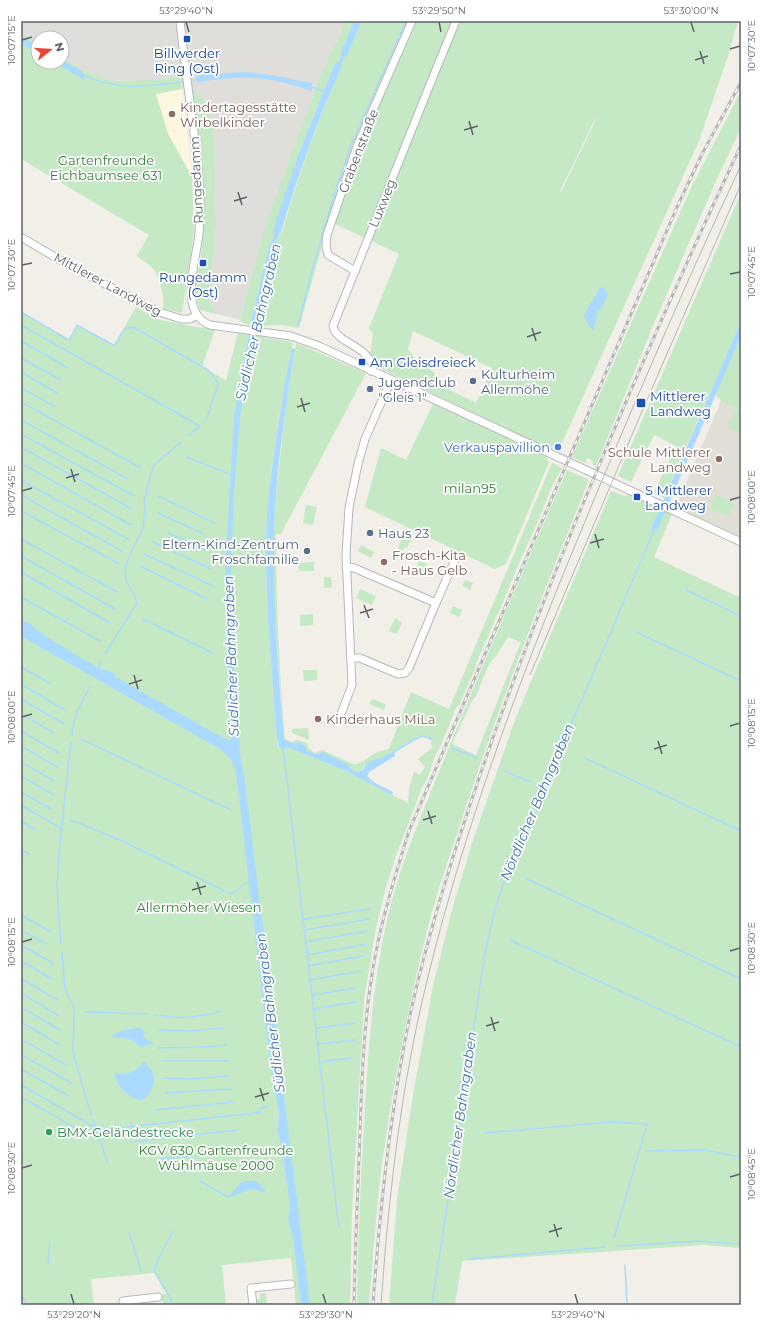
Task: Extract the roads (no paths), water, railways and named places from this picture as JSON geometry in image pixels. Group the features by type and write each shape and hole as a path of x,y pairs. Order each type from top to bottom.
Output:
{"street":[{"name":"Rungedamm","path":"180,21 197,158 199,189 199,233 190,295 197,315"},
{"name":"Grabenstraße","path":"355,271 328,255 326,246 327,235 358,144 412,21"},
{"name":"Luxweg","path":"371,371 373,366 368,356 363,351 336,334 333,326 456,21"},
{"name":"Mittlerer Landweg","path":"21,237 60,260 151,309 181,319 190,319 197,315"},
{"path":"197,315 205,322 217,326 260,331 299,338 741,542"},
{"path":"341,714 352,685 346,568 346,543 349,508 356,469 368,431 391,380"},
{"path":"351,658 358,657 398,674 405,673 409,668 457,556"},
{"path":"346,568 354,568 436,603"},
{"path":"253,1305 251,1288 291,1284"},
{"path":"123,1305 122,1301 158,1297"}],"water":[{"path":"354,21 362,21 347,55 344,57 342,67 308,148 281,232 277,238 277,245 257,323 251,322 270,243 274,237 273,230 297,158 334,65 341,57 341,52"},
{"path":"21,36 30,41 30,49 21,44"},
{"path":"70,64 82,71 85,80 67,70 70,70"},
{"path":"245,72 312,83 312,91 283,82 265,79 239,78 197,82 196,76"},
{"path":"602,287 608,294 602,308 598,310 594,329 592,330 584,315 599,289"},
{"path":"741,322 741,336 657,531 651,529"},
{"path":"249,335 255,335 240,416 234,492 231,571 234,670 240,724 239,750 244,775 310,1305 301,1305 293,1239 288,1219 290,1207 282,1150 277,1130 279,1114 277,1099 274,1093 236,772 233,764 220,749 21,636 21,619 48,638 98,668 112,672 116,677 223,738 231,740 232,736 227,666 225,573 234,417"},
{"path":"292,348 295,349 282,441 274,533 276,636 284,739 293,744 298,742 306,746 307,751 315,754 323,752 347,764 352,770 358,772 364,769 366,764 395,751 395,756 369,772 367,776 375,783 393,792 392,795 346,771 290,748 281,749 279,747 277,738 268,619 266,533 269,492 276,438"},
{"path":"140,1028 145,1032 143,1034 145,1039 153,1044 140,1047 130,1039 112,1037 122,1031"},
{"path":"144,1061 154,1077 154,1083 146,1097 140,1100 132,1097 123,1090 117,1081 115,1072 119,1074 127,1074 135,1070"},
{"path":"246,1181 256,1181 265,1190 265,1193 250,1190 228,1197 241,1183"}],"waterway":[{"path":"298,325 334,195 351,145 406,21"},
{"path":"82,74 106,83 118,85 143,86 182,82"},
{"path":"193,80 199,79"},
{"path":"311,87 324,91"},
{"path":"21,312 69,340 77,325 115,346 124,331 129,327 133,327 208,370 215,378 218,385 206,420"},
{"name":"Südlicher Bahngraben","path":"252,335 256,316"},
{"path":"21,325 200,426 188,436"},
{"path":"21,341 68,368"},
{"path":"21,358 61,380"},
{"path":"21,372 57,393"},
{"path":"21,388 54,406"},
{"path":"21,402 141,468"},
{"path":"21,420 128,479"},
{"path":"21,434 134,496"},
{"path":"105,654 137,603 126,580 125,570 143,528 145,510 144,501 153,466 181,442"},
{"path":"21,447 132,509"},
{"path":"186,457 232,475"},
{"path":"21,463 131,525"},
{"path":"21,480 128,539"},
{"path":"21,495 122,551"},
{"path":"158,496 215,523"},
{"path":"21,511 118,563"},
{"path":"158,513 202,533"},
{"name":"Nördlicher Bahngraben","path":"432,1305 485,953 494,913 506,876 542,788 584,695 654,530"},
{"path":"168,533 206,550"},
{"path":"21,539 117,592"},
{"path":"153,542 211,569"},
{"path":"144,554 213,586"},
{"path":"21,556 115,609"},
{"path":"140,566 207,599"},
{"path":"21,572 110,623"},
{"path":"686,590 741,616"},
{"path":"21,597 100,641"},
{"path":"143,619 213,653"},
{"path":"636,632 741,681"},
{"path":"98,668 101,662"},
{"path":"21,667 51,684"},
{"path":"21,684 65,710"},
{"path":"72,735 76,716 90,687"},
{"path":"21,699 64,724"},
{"path":"21,714 54,733"},
{"path":"21,731 59,753"},
{"path":"394,752 415,739 423,736 431,739"},
{"path":"81,739 231,810"},
{"path":"61,944 57,885 59,852 71,742"},
{"path":"21,746 57,767"},
{"path":"283,747 339,1228"},
{"path":"452,748 477,758"},
{"path":"585,758 741,831"},
{"path":"21,762 54,781"},
{"path":"505,771 530,782"},
{"path":"21,776 54,795"},
{"name":"Nördlicher Bahngraben","path":"536,784 542,788"},
{"path":"21,792 51,809"},
{"path":"21,805 62,829"},
{"path":"21,821 36,830"},
{"path":"71,821 77,822 122,841 225,891"},
{"path":"21,850 29,854"},
{"path":"527,879 741,979"},
{"path":"229,893 232,894 250,880"},
{"path":"303,919 370,909"},
{"path":"21,915 51,932"},
{"path":"304,930 369,919"},
{"path":"21,930 46,944"},
{"path":"305,942 367,931"},
{"path":"510,940 741,1047"},
{"path":"307,955 366,944"},
{"path":"21,945 53,963"},
{"path":"62,953 65,989 74,1008 73,1052 91,1115"},
{"path":"308,966 363,956"},
{"path":"21,961 52,979"},
{"path":"309,980 361,971"},
{"path":"21,978 57,1000"},
{"path":"312,995 357,988"},
{"path":"21,993 59,1016"},
{"path":"313,1009 356,1002"},
{"path":"21,1007 60,1030"},
{"path":"154,1015 188,1017 222,1011"},
{"path":"85,1012 148,1014"},
{"path":"21,1022 60,1045"},
{"path":"316,1028 356,1023"},
{"path":"159,1030 188,1031 224,1028"},
{"path":"21,1039 66,1065"},
{"path":"317,1044 355,1040"},
{"path":"158,1048 226,1045"},
{"path":"21,1055 72,1083"},
{"path":"319,1062 352,1058"},
{"path":"162,1061 229,1061"},
{"path":"21,1069 69,1096"},
{"path":"164,1078 186,1079 230,1076"},
{"path":"21,1085 96,1128 108,1129 256,1113 261,1108 268,1106"},
{"path":"166,1093 232,1089"},
{"path":"21,1097 90,1136"},
{"path":"156,1110 233,1102"},
{"path":"256,1113 262,1112"},
{"path":"93,1119 107,1162"},
{"path":"485,1133 611,1122 647,1124 614,1238"},
{"path":"130,1142 238,1130"},
{"path":"260,1150 266,1149"},
{"path":"238,1152 256,1150"},
{"path":"647,1151 704,1150 741,1157"},
{"path":"227,1153 235,1152"},
{"path":"197,1155 223,1153"},
{"path":"161,1159 192,1156"},
{"path":"183,1172 207,1169"},
{"path":"200,1181 228,1197"},
{"path":"173,1231 154,1270 174,1305"},
{"path":"129,1232 141,1271"},
{"path":"616,1246 699,1241 741,1244"},
{"path":"48,1264 50,1242"},
{"path":"469,1259 605,1247"},
{"path":"625,1265 627,1305"},
{"path":"21,1294 27,1305"}],"tram line":[{"path":"381,1305 395,1155 406,1080 435,947 469,831 508,717 551,604 655,355 741,165"},
{"path":"530,675 643,409 741,184"}],"railway":[{"path":"354,1305 364,1044 368,1001 382,925 409,831 677,207 702,154 741,82"},
{"path":"373,1305 387,1155 398,1080 412,1006 439,902 455,850 483,765 533,629 573,528 655,335 741,145"}],"place":[{"name":"Billwerder Ring (Ost)","path":"187,39"},
{"name":"Kindertagesstätte Wirbelkinder","path":"172,114"},
{"name":"Rungedamm (Ost)","path":"203,263"},
{"name":"Am Gleisdreieck","path":"362,362"},
{"name":"Kulturheim Allermöhe","path":"473,381"},
{"name":"Jugendclub \"Gleis 1\"","path":"370,389"},
{"name":"Mittlerer Landweg","path":"641,403"},
{"name":"Verkauspavillion","path":"558,447"},
{"name":"Schule Mittlerer Landweg","path":"719,459"},
{"name":"S Mittlerer Landweg","path":"637,497"},
{"name":"Haus 23","path":"370,533"},
{"name":"Eltern-Kind-Zentrum Froschfamilie","path":"307,551"},
{"name":"Frosch-Kita - Haus Gelb","path":"384,562"},
{"name":"Kinderhaus MiLa","path":"318,719"},
{"name":"BMX-Geländestrecke","path":"49,1132"}],"park label":[{"name":"Gartenfreunde Eichbaumsee 631","path":"106,168"},
{"name":"milan95","path":"470,488"},
{"name":"Allermöher Wiesen","path":"199,907"},
{"name":"KGV 630 Gartenfreunde Wühlmäuse 2000","path":"216,1158"}]}
